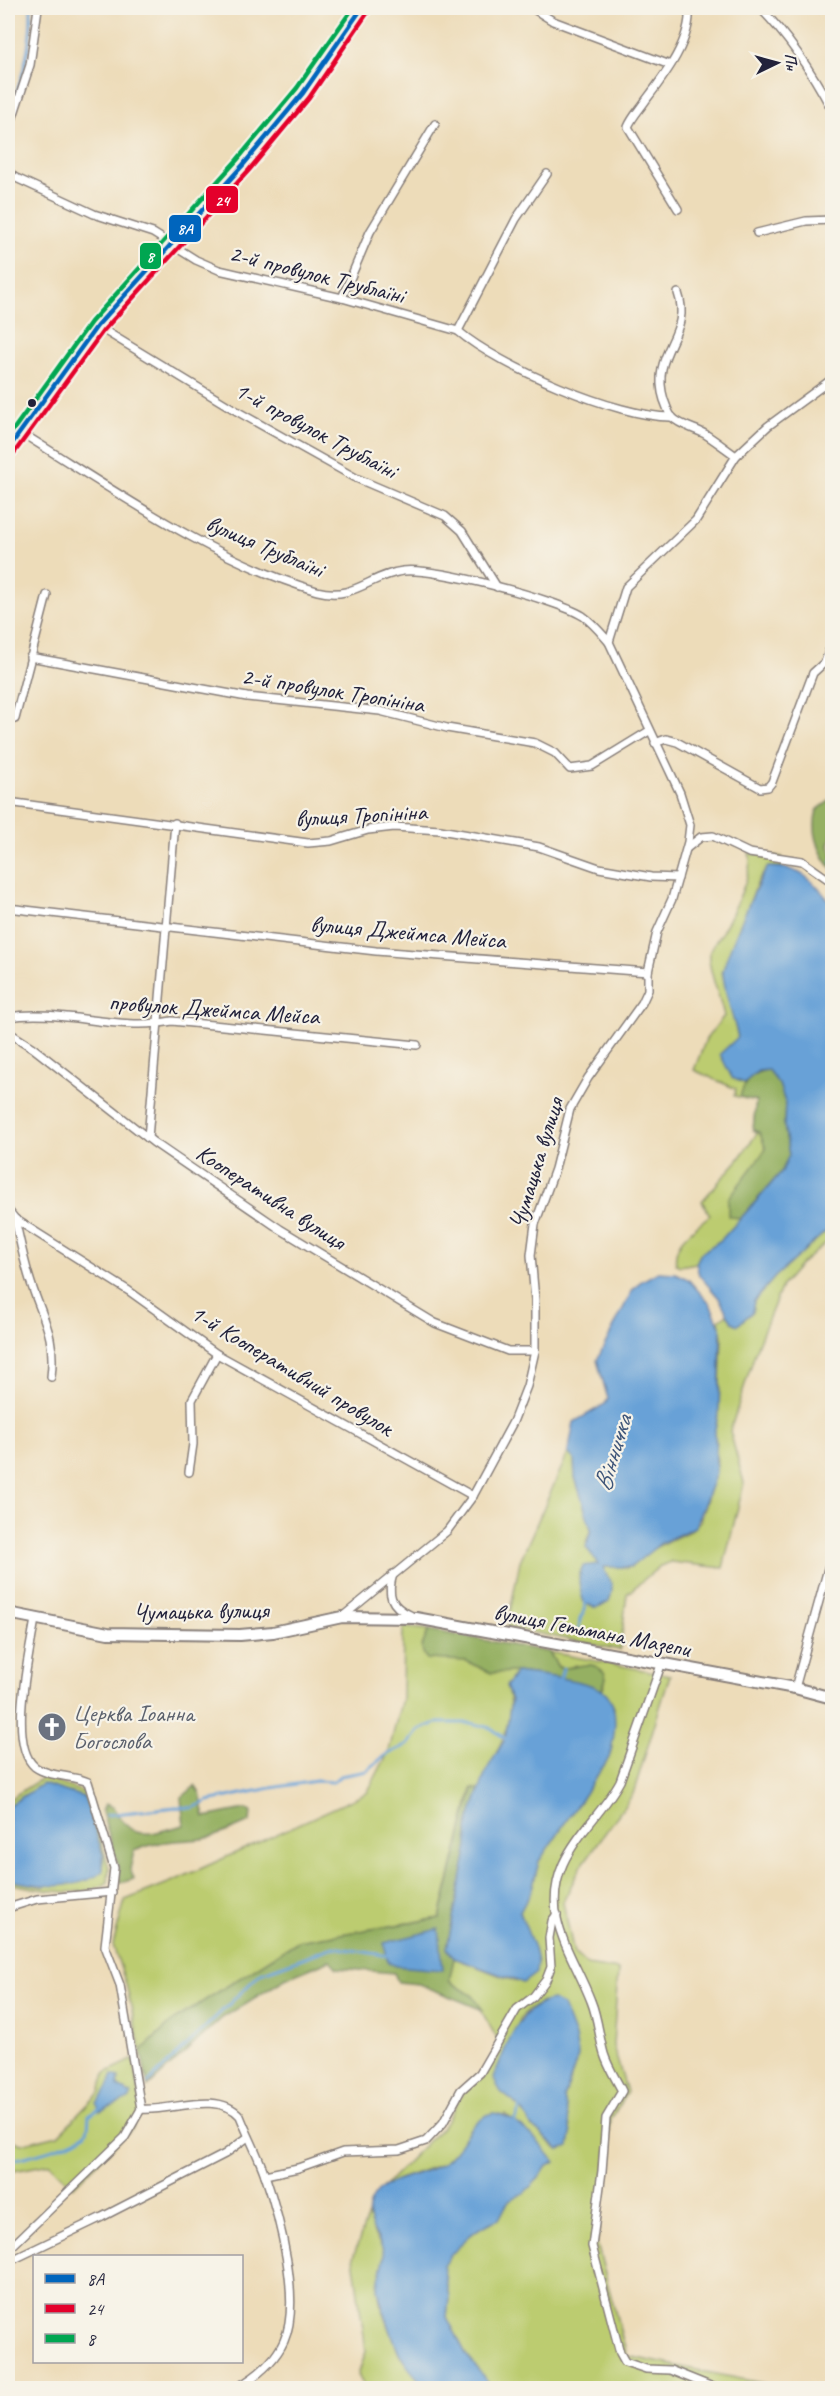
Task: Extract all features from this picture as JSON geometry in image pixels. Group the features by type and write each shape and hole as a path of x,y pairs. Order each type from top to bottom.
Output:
{"street":[{"path":"8,132 30,65 38,8"},
{"path":"8,449 97,326 243,165 303,93 362,8"},
{"path":"532,8 553,21 670,65"},
{"path":"678,209 628,128 670,65 686,34 690,19 689,8"},
{"path":"759,8 801,57 832,110"},
{"path":"342,297 370,232 435,124"},
{"name":"2-й провулок Трублаїні","path":"8,170 14,177 94,214 153,233 196,260 219,270 342,297 458,331 472,343 567,390 609,406 652,417 672,417"},
{"path":"458,331 516,219 547,174"},
{"path":"757,233 806,222 832,220"},
{"path":"678,293 683,312 682,320 672,338 660,370 660,386 672,417 706,435 736,456"},
{"name":"1-й провулок Трублаїні","path":"97,326 240,413 356,478 445,516 462,531 497,587"},
{"path":"609,642 626,588 696,520 736,456 768,426 832,379"},
{"name":"вулиця Трублаїні","path":"20,432 183,531 259,569 315,590 333,594 352,592 387,575 415,570 497,587 541,599 583,617 609,642"},
{"path":"8,721 15,719 47,595"},
{"name":"Чумацька вулиця","path":"8,1612 108,1633 240,1635 273,1632 342,1617 447,1531 473,1496 513,1422 527,1386 535,1351 535,1300 531,1256 535,1224 555,1169 570,1109 588,1078 642,1003 648,990 648,972 657,932 672,899 690,825 680,793 609,642"},
{"path":"655,743 666,739 677,742 760,788 768,787 772,782 813,673 825,662 832,643"},
{"name":"2-й провулок Тропініна","path":"30,657 247,697 380,711 447,728 535,742 555,753 570,768 591,766 649,731"},
{"name":"вулиця Тропініна","path":"8,802 175,823 308,843 331,841 368,830 394,827 440,830 539,847 599,868 651,877 678,878"},
{"path":"148,1138 175,823"},
{"path":"684,853 700,837 713,836 748,853 802,861 832,882"},
{"name":"вулиця Джеймса Мейса","path":"8,908 376,951 648,972"},
{"name":"провулок Джеймса Мейса","path":"8,1017 48,1016 146,1025 172,1021 417,1045"},
{"name":"Кооперативна вулиця","path":"8,1032 33,1048 148,1138 280,1229 435,1323 508,1351 535,1351"},
{"name":"1-й Кооперативний провулок","path":"8,1210 15,1219 129,1291 217,1354 473,1496"},
{"path":"15,1219 31,1284 52,1336 54,1354 51,1377"},
{"path":"189,1472 193,1444 192,1400 217,1354"},
{"path":"795,1688 832,1554"},
{"path":"393,1574 388,1589 392,1600 401,1611 416,1618"},
{"name":"вулиця Гетьмана Мазепи","path":"342,1617 416,1618 795,1688 832,1698"},
{"path":"8,2250 125,2137 141,2109 120,1985 105,1946 114,1868 88,1782 75,1776 36,1768 24,1749 21,1726 34,1619"},
{"path":"661,1665 620,1781 611,1798 575,1841 563,1865 555,1901 562,1942 591,2002 605,2056 622,2091 606,2118 603,2171 592,2246 620,2353 625,2362 646,2369 670,2370 715,2388"},
{"path":"8,1908 37,1899 112,1892"},
{"path":"265,2175 298,2168 343,2152 399,2150 426,2141 443,2123 461,2090 480,2073 517,2009 533,1997 546,1980 551,1967 549,1938 552,1921 557,1914"},
{"path":"141,2109 153,2110 215,2103 227,2106 240,2116 265,2175 289,2267 290,2323 284,2342 263,2371 236,2388"},
{"path":"8,2262 225,2154 248,2137"}],"green space":[{"path":"832,799 832,834 829,846 832,851 832,869 817,841 815,818 817,810"},
{"path":"749,853 782,857 782,867 768,867 758,881 722,972 738,1038 759,1071 779,1084 787,1116 760,1197 721,1240 701,1253 696,1263 680,1266 676,1264 676,1256 681,1242 710,1215 702,1201 738,1160 758,1132 753,1130 756,1101 734,1096 736,1089 694,1070 706,1039 724,1016 710,967 709,954 742,892 749,870"},
{"path":"768,1070 779,1084 785,1102 784,1125 789,1155 782,1171 740,1219 728,1216 728,1199 766,1149 759,1132 753,1130 756,1101 740,1097 753,1075"},
{"path":"832,1226 832,1238 801,1264 782,1286 758,1344 730,1431 744,1483 723,1568 671,1562 660,1566 627,1594 620,1650 507,1627 520,1561 568,1453 574,1459 575,1477 591,1529 586,1542 605,1565 628,1568 646,1552 690,1531 700,1521 717,1466 715,1430 719,1409 722,1337 719,1320 727,1314 732,1322 739,1324 752,1312 754,1301 775,1277"},
{"path":"403,1627 429,1630 422,1646 485,1670 516,1672 506,1686 510,1713 503,1739 480,1790 472,1788 440,1918 298,1941 174,2020 141,2051 126,1984 113,1945 125,1900 176,1880 367,1793 389,1751 402,1698"},
{"path":"429,1630 549,1652 558,1667 592,1665 604,1672 606,1678 602,1690 560,1678 516,1672 491,1673 466,1661 427,1659 422,1648"},
{"path":"549,1652 670,1675 633,1794 580,1868 563,1902 574,1953 587,1965 618,1970 613,2046 627,2092 611,2119 597,2244 627,2356 786,2388 492,2388 466,2354 447,2317 449,2297 443,2265 475,2232 499,2219 509,2200 524,2193 547,2166 555,2162 505,2114 469,2129 457,2150 442,2164 396,2180 381,2189 445,2124 463,2092 484,2076 501,2046 473,1996 449,1981 454,1958 516,1982 537,1962 520,1912 532,1889 539,1861 609,1758 612,1747 614,1707 602,1690 605,1683 576,1665 566,1669 558,1667","holes":["542,2002 575,2037 578,2056 564,2099 571,2134 568,2147 558,2150 530,2124 521,2108 519,2019 529,2009"]},
{"path":"42,1778 87,1793 109,1868 108,1882 86,1891 73,1892 45,1890 8,1883 8,1880 44,1887 84,1797 42,1784 8,1806 8,1800"},
{"path":"195,1786 200,1793 205,1817 245,1809 251,1812 250,1822 212,1837 159,1843 134,1851 130,1869 134,1879 120,1883 119,1868 102,1812 105,1804 113,1807 128,1827 142,1833 151,1833 184,1825 181,1798"},
{"path":"473,1788 480,1790 467,1828 468,1846 447,1948 454,1958 449,1981 473,1996 483,2010 419,1984 398,1982 394,1973 337,1968 330,1960 285,1979 222,2018 148,2087 141,2051 174,2020 298,1941 440,1918"},
{"path":"134,2059 141,2109 133,2127 73,2187 50,2164 8,2172 8,2138 21,2144 58,2135 100,2092 105,2073"},
{"path":"368,2215 375,2236 383,2248 384,2260 378,2285 380,2303 400,2356 426,2388 365,2388 358,2375 366,2351 353,2257"}],"water":[{"path":"768,867 789,869 805,876 819,888 832,905 832,1226 775,1277 754,1301 752,1312 738,1325 732,1322 719,1298 699,1275 696,1263 701,1253 721,1240 760,1197 782,1171 789,1155 784,1125 785,1102 779,1084 768,1070 758,1071 744,1083 732,1078 720,1054 738,1037 725,990 724,966 757,887"},
{"path":"658,1272 675,1273 688,1279 710,1304 721,1328 719,1409 715,1430 716,1473 695,1527 661,1543 631,1567 603,1567 612,1589 609,1601 597,1608 584,1603 580,1589 579,1580 583,1566 598,1564 586,1547 591,1529 575,1477 574,1459 568,1453 574,1422 605,1404 608,1399 597,1360 632,1291 640,1282"},
{"path":"516,1672 578,1682 600,1689 611,1700 615,1716 613,1743 609,1758 539,1861 532,1889 520,1912 537,1962 536,1973 523,1983 454,1958 447,1948 468,1846 467,1828 486,1771 505,1739 511,1700 506,1686"},
{"path":"42,1784 84,1797 103,1855 103,1872 80,1883 57,1886 8,1880 8,1806"},
{"path":"439,1929 443,1970 395,1966 388,1962 384,1943"},
{"path":"552,2000 563,2005 575,2037 578,2056 564,2098 571,2134 569,2147 559,2150 530,2124 521,2108 501,2092 493,2078 508,2042 521,2020 539,2004"},
{"path":"113,2075 119,2077 118,2087 132,2094 129,2099 100,2111 97,2103"},
{"path":"493,2113 502,2115 519,2125 555,2162 547,2166 524,2193 509,2200 499,2219 475,2232 443,2265 449,2297 447,2317 466,2354 492,2388 426,2388 401,2356 384,2311 378,2287 384,2252 369,2219 369,2207 378,2192 386,2185 443,2163 477,2122"}],"waterway":[{"path":"8,113 26,62 31,8"},
{"name":"Вінничка","path":"578,1630 586,1603"},
{"path":"560,1679 563,1668"},
{"path":"106,1815 176,1807 193,1808 208,1801 271,1788 316,1781 333,1782 340,1776 367,1771 384,1756 407,1745 419,1730 437,1723 471,1723 491,1728 507,1740"},
{"path":"148,2083 261,1973 333,1947 390,1956"},
{"path":"512,2126 522,2105"},
{"path":"8,2161 70,2143 79,2138 88,2129 89,2115 101,2107"}],"transit line":[{"name":"8","path":"8,437 91,322 237,160 297,88 353,8"},
{"name":"8А","path":"8,449 97,326 243,165 303,93 362,8"},
{"name":"24","path":"14,453 103,331 249,170 309,98 368,12"}],"place":[{"name":"Церква Іоанна Богослова","path":"52,1727"}]}
